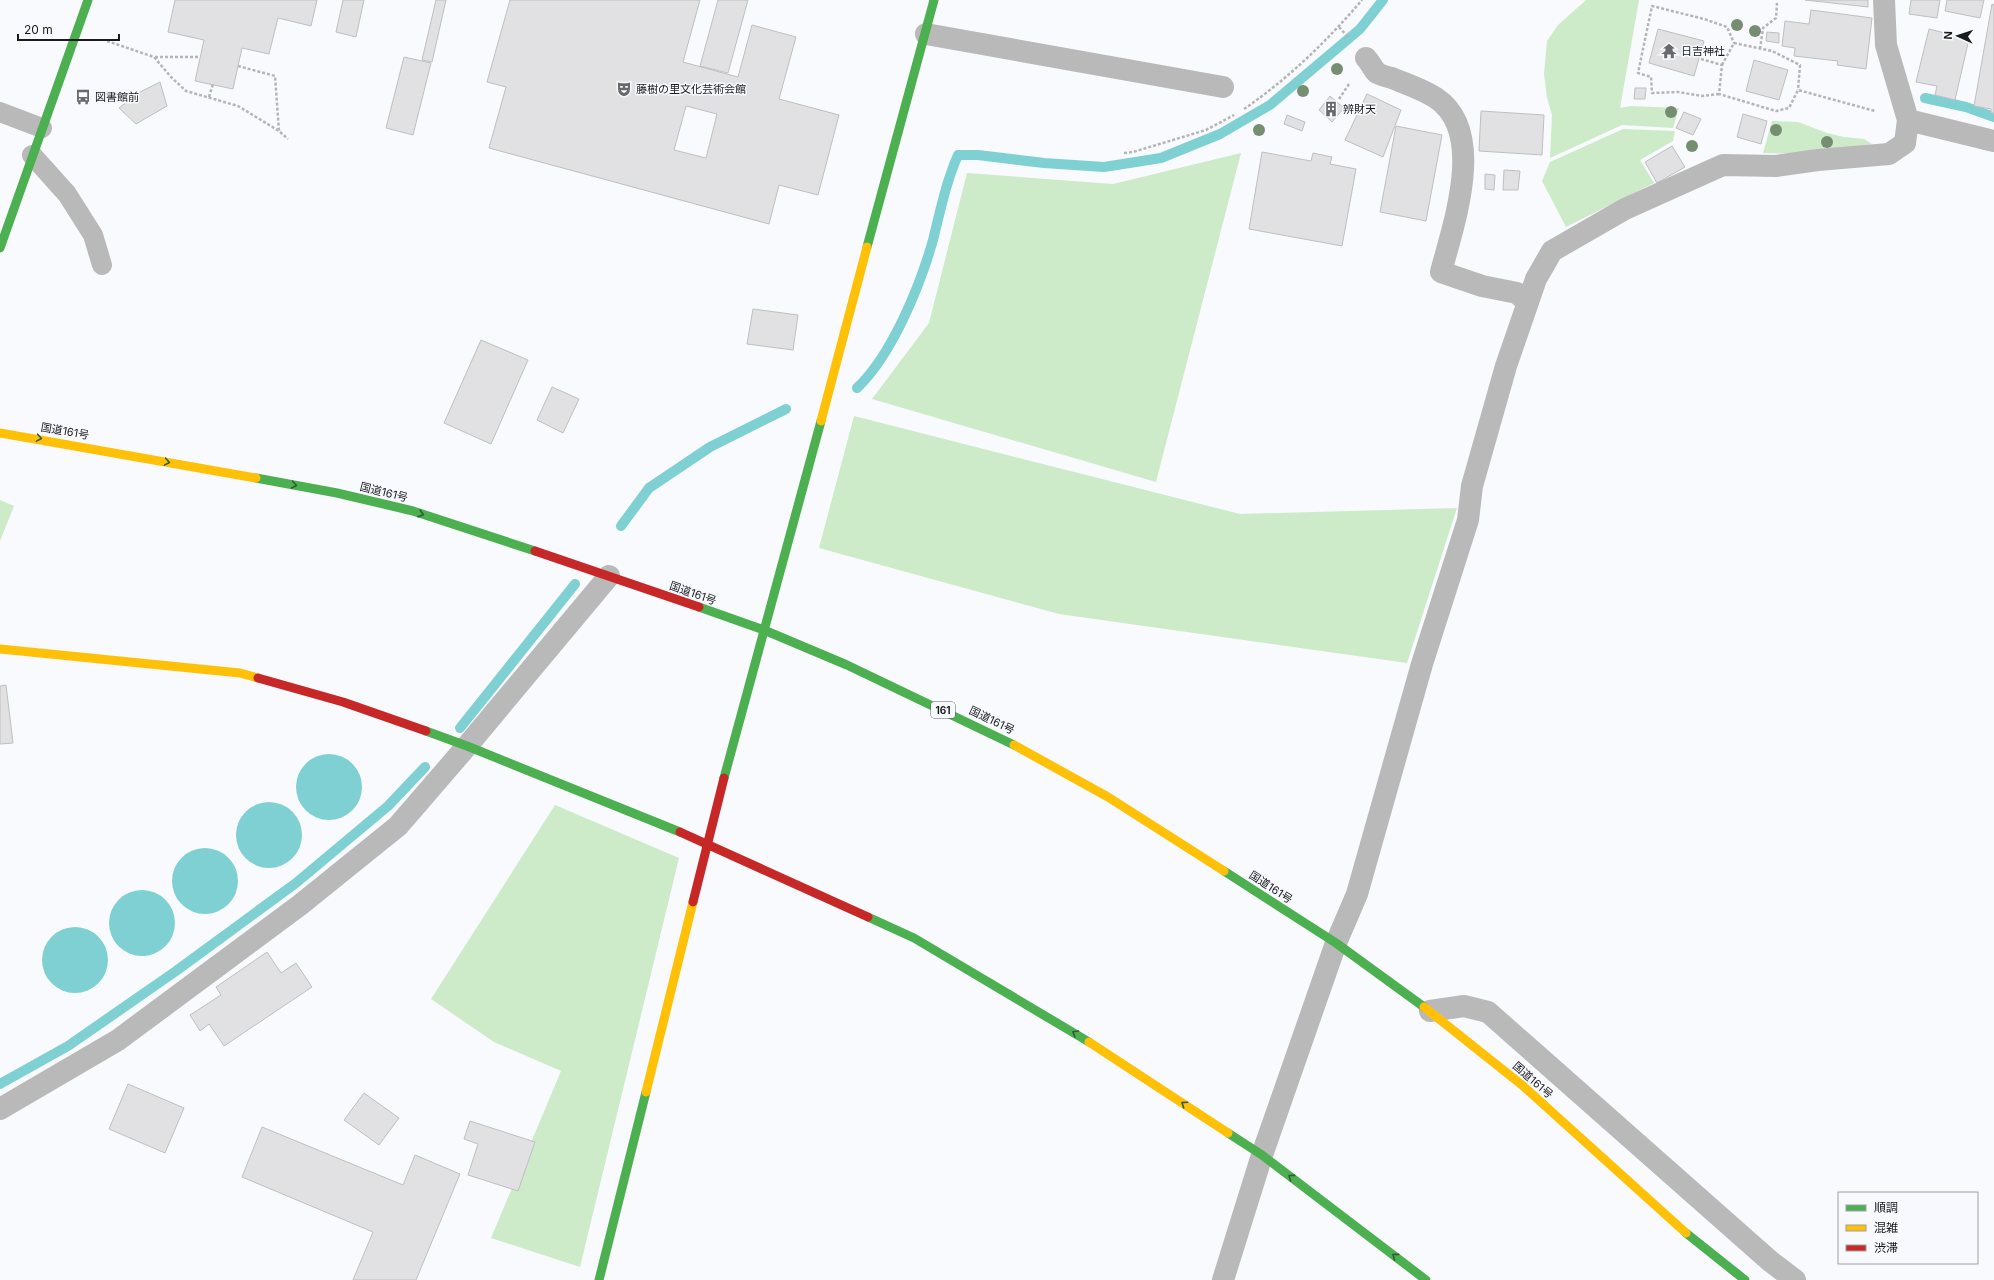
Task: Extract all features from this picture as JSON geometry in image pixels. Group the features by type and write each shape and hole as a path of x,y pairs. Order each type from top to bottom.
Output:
{"main road":[{"path":"0,248 88,0"},
{"path":"599,1280 707,843 934,0"},
{"name":"国道161号","path":"0,433 25,436 337,493 413,511 609,576 764,630 847,665 1019,747 1108,797 1336,943 1430,1011 1522,1085 1687,1234 1745,1280"},
{"path":"0,649 240,674 343,702 467,746 707,843 914,938 1110,1054 1262,1155 1426,1280"}],"street":[{"path":"1223,1280 1262,1155 1336,943 1357,894 1422,664 1468,520 1472,486 1506,366 1536,279 1552,251 1625,209 1723,165 1776,166 1818,160 1889,154 1905,143 1908,120 1886,45 1884,0"},
{"path":"926,34 1223,87"},
{"path":"1366,58 1378,73 1416,88 1436,98 1448,108 1457,125 1464,151 1462,181 1441,272 1482,286 1517,293 1527,302"},
{"path":"1908,120 1994,141"},
{"path":"0,1108 118,1040 300,905 398,826 609,576"},
{"path":"1430,1011 1464,1006 1488,1012 1770,1261 1795,1280"}],"lane":[{"path":"0,112 42,128"},
{"path":"32,155 67,194 93,235 102,265"}],"path":[{"path":"1760,49 1763,28 1776,18 1777,4 1774,4"},
{"path":"1652,6 1704,19 1727,27 1734,43 1783,56 1800,65 1798,90 1789,108 1776,111 1719,94 1702,96 1678,92 1652,93 1651,78 1638,73 1652,6"},
{"path":"106,41 154,57 200,57"},
{"path":"1719,94 1722,65 1734,43"},
{"path":"154,57 171,77 186,91 238,106 279,131 288,139"},
{"path":"1702,59 1722,65"},
{"path":"238,66 275,76 279,131"},
{"path":"209,97 213,84"},
{"path":"1798,90 1908,120"}],"green space":[{"path":"1586,0 1639,0 1620,108 1631,106 1679,108 1673,128 1622,125 1550,158 1552,115 1547,98 1544,74 1547,41 1558,25"},
{"path":"1772,121 1798,122 1827,133 1844,137 1864,139 1872,144 1818,152 1763,153"},
{"path":"1623,129 1675,131 1673,141 1640,160 1654,183 1566,227 1542,181 1550,162"},
{"path":"1241,153 1156,482 872,399 929,323 967,173 1113,184"},
{"path":"854,416 1240,514 1457,508 1407,663 1059,614 819,548"},
{"path":"0,500 14,506 0,541"},
{"path":"555,805 679,858 580,1267 491,1238 561,1071 494,1042 431,999"}],"water":[{"path":"323,754 335,754 342,756 353,763 360,774 362,787 360,800 353,811 342,818 335,820 323,820 316,818 305,811 298,800 296,793 296,781 298,774 305,763 316,756"},
{"path":"263,802 275,802 282,804 293,811 300,822 302,835 300,848 293,859 282,866 275,868 263,868 256,866 245,859 238,848 236,841 236,829 238,822 245,811 256,804"},
{"path":"199,848 211,848 223,853 233,863 238,875 236,894 223,909 211,914 199,914 187,909 177,899 172,887 172,875 177,863 187,853"},
{"path":"136,890 148,890 155,892 166,899 173,910 175,923 173,936 166,947 155,954 148,956 136,956 129,954 118,947 111,936 109,929 109,917 111,910 118,899 129,892"},
{"path":"69,927 81,927 88,929 99,936 106,947 108,960 106,973 99,984 88,991 81,993 69,993 62,991 51,984 44,973 42,966 42,954 44,947 51,936 62,929"}],"building":[{"path":"175,0 317,0 311,26 278,18 269,54 242,48 233,89 195,81 204,40 168,32"},
{"path":"343,0 364,0 356,37 336,32"},
{"path":"436,0 446,0 432,62 422,60"},
{"path":"510,0 700,0 683,62 738,77 752,25 796,37 779,99 839,115 818,195 779,185 769,224 489,148 506,87 487,82","holes":["686,106 717,114 706,158 674,150"]},
{"path":"718,0 748,0 728,73 700,66"},
{"path":"1805,0 1868,0 1868,7"},
{"path":"1911,0 1940,0 1937,18 1909,14"},
{"path":"1947,0 1984,0 1980,18 1945,11"},
{"path":"1992,4 1994,5 1994,113 1991,113 1991,109 1974,106"},
{"path":"1811,10 1872,18 1866,69 1837,65 1838,61 1794,56 1795,48 1782,46 1785,21 1809,24"},
{"path":"1658,29 1704,41 1694,76 1649,63"},
{"path":"1929,29 1969,39 1955,100 1935,95 1937,86 1916,82"},
{"path":"1767,32 1779,33 1779,43 1766,41"},
{"path":"404,57 431,63 413,135 386,128"},
{"path":"1754,60 1788,70 1779,100 1746,91"},
{"path":"160,82 167,106 136,124 119,108 138,93"},
{"path":"1635,88 1646,88 1645,99 1634,99"},
{"path":"1367,94 1401,110 1383,157 1345,140"},
{"name":"辨財天","path":"1330,96 1344,108 1332,122 1319,110"},
{"path":"1481,111 1544,115 1542,155 1479,151"},
{"path":"1684,112 1701,119 1693,135 1676,128"},
{"path":"1743,114 1767,121 1761,144 1737,137"},
{"path":"1287,115 1305,122 1302,131 1284,124"},
{"path":"1396,126 1442,135 1426,221 1380,212"},
{"path":"1672,146 1685,167 1657,183 1645,162"},
{"path":"1262,152 1311,161 1313,153 1332,157 1330,164 1356,169 1342,246 1249,229"},
{"path":"1504,170 1520,171 1518,190 1503,190"},
{"path":"1485,174 1495,175 1494,190 1485,189"},
{"path":"753,309 798,315 793,350 747,344"},
{"path":"481,340 528,360 491,444 444,423"},
{"path":"552,387 579,399 563,433 537,420"},
{"path":"6,685 13,743 0,744 0,686"},
{"path":"267,952 281,973 296,963 312,987 224,1046 209,1024 200,1031 190,1015 221,995 216,987"},
{"path":"128,1084 184,1108 165,1153 109,1129"},
{"path":"364,1093 399,1118 379,1145 344,1120"},
{"path":"470,1121 535,1142 518,1191 468,1175 478,1144 464,1139"},
{"path":"262,1127 403,1185 415,1155 460,1174 416,1280 353,1280 373,1232 242,1177"}],"waterway":[{"path":"857,388 870,374 893,339 921,278 933,240 947,186 958,155 978,155 1044,163 1104,167 1161,158 1220,134 1270,105 1360,29 1383,0"},
{"path":"1925,98 1966,107 1994,117"},
{"path":"621,526 649,488 710,447 786,409"},
{"path":"460,728 575,584"},
{"path":"0,1084 68,1046 176,971 296,883 388,806 425,767"}],"traffic: fast":[{"path":"0,248 88,0"},
{"path":"867,247 934,0"},
{"path":"724,778 821,421"},
{"path":"256,478 337,493 413,511 535,551"},
{"path":"699,607 764,630 847,665 1014,745"},
{"path":"426,731 467,746 680,832"},
{"path":"1224,871 1336,943 1424,1007"},
{"path":"868,917 914,938 1089,1042"},
{"path":"599,1280 646,1092"},
{"path":"1228,1133 1262,1155 1426,1280"},
{"path":"1686,1233 1745,1280"}],"traffic: slow":[{"path":"821,421 867,247"},
{"path":"0,433 256,478"},
{"path":"0,649 240,673 258,678"},
{"path":"1014,745 1108,797 1224,871"},
{"path":"646,1092 693,902"},
{"path":"1424,1007 1522,1085 1686,1233"},
{"path":"1089,1042 1228,1133"}],"traffic: jam":[{"path":"535,551 699,607"},
{"path":"258,678 343,702 426,731"},
{"path":"693,902 724,778"},
{"path":"680,832 868,917"}],"place":[{"name":"日吉神社","path":"1669,51"},
{"name":"藤樹の里文化芸術会館","path":"624,89"},
{"name":"図書館前","path":"83,97"},
{"name":"辨財天","path":"1331,109"}]}
